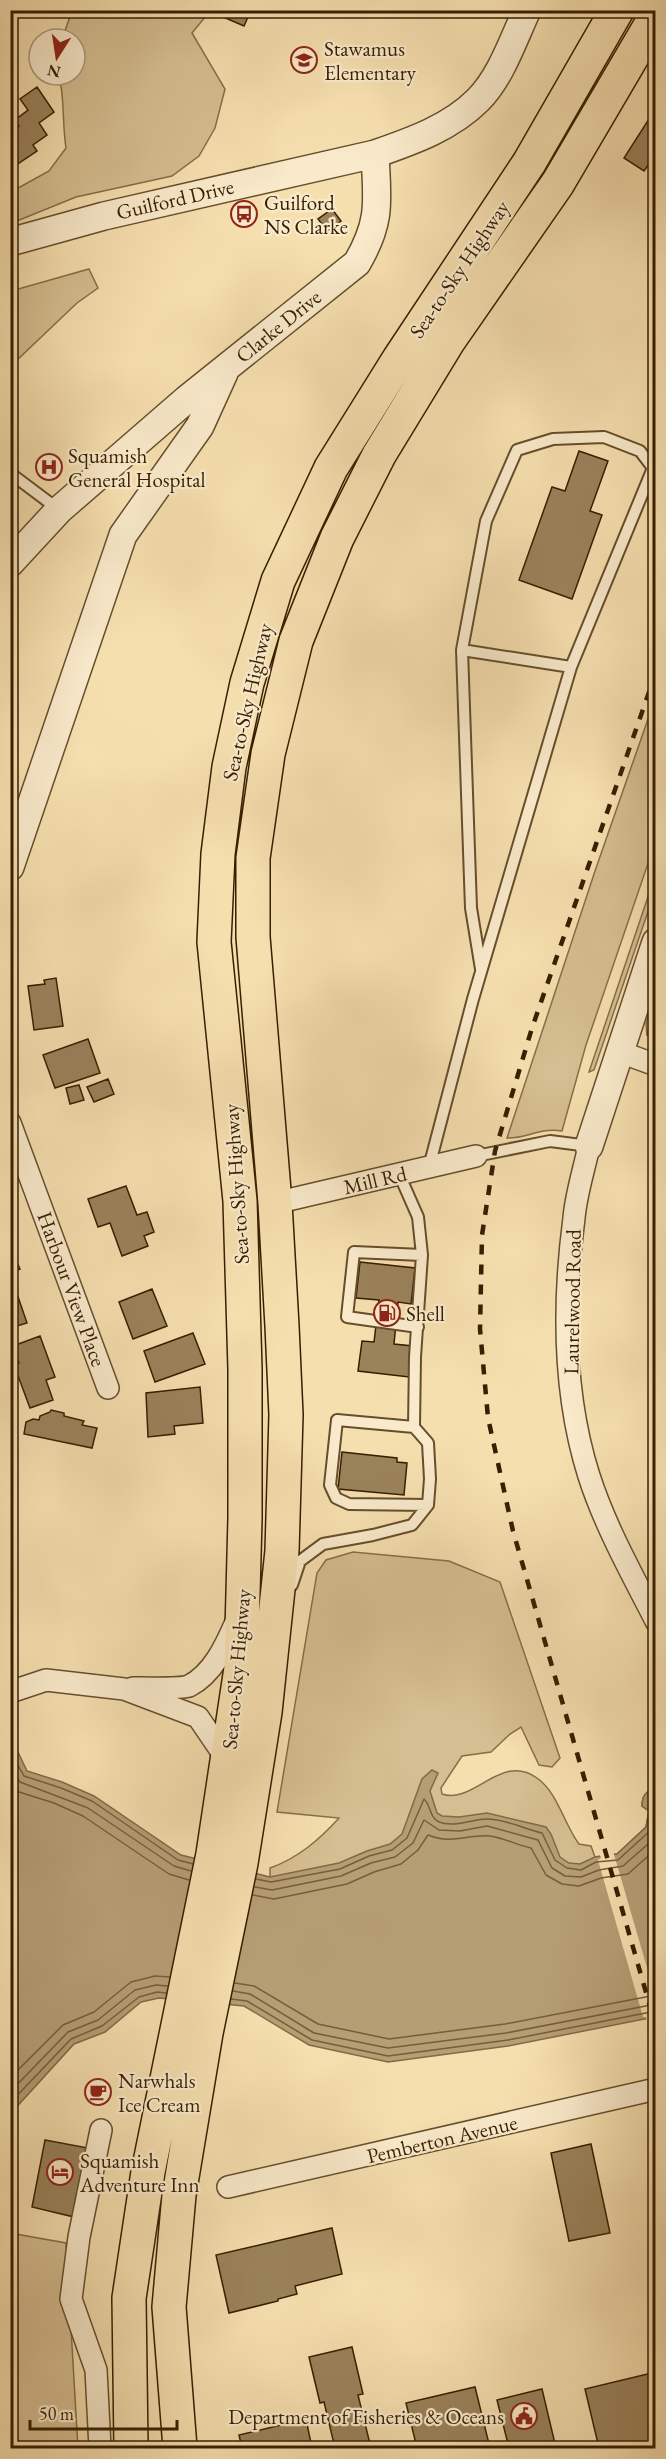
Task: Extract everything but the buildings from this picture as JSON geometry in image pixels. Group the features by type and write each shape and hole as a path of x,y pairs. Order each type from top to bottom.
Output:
{"highway":[{"name":"Sea-to-Sky Highway","path":"227,1859 228,1761 240,1668 244,1603 245,1369 240,1201 214,942 218,854 225,798 247,683 278,581 331,468 399,359 529,164 617,10"},
{"name":"Sea-to-Sky Highway","path":"131,2448 129,2298 147,2172 192,2031 276,1631 282,1551 286,1415 275,1203 254,937 253,858 268,754 296,641 337,538 380,455 449,340 558,183 655,17"},
{"path":"225,798 234,867 235,920 254,1190 260,1199 275,1203 264,1240 261,1297 263,1441 260,1505 258,1529 244,1603"},
{"name":"Sea-to-Sky Highway","path":"180,2448 169,2307 192,2031"}],"street":[{"path":"375,154 417,139 447,124 478,100 494,79 528,10"},
{"name":"Guilford Drive","path":"10,242 104,216 375,154"},
{"name":"Clarke Drive","path":"10,867 123,535 200,426 227,367 357,263 368,243 378,214 375,154"},
{"path":"10,563 59,510 227,367"},
{"name":"Laurelwood Road","path":"656,942 589,1146 574,1216 568,1290 571,1391 576,1428 589,1477 621,1553 656,1621"},
{"path":"620,1052 656,1065"},
{"name":"Harbour View Place","path":"10,1123 108,1388"},
{"name":"Mill Rd","path":"275,1203 476,1156"},
{"path":"10,1692 46,1680 123,1689 188,1686 211,1668 227,1643 244,1603"},
{"path":"123,1689 198,1717 228,1761"},
{"name":"Pemberton Avenue","path":"228,2187 656,2089"},
{"path":"100,2448 96,2370 70,2299 79,2237 101,2130"}],"lane":[{"path":"429,1167 481,969 571,667 653,468 640,451 604,437 553,439 517,450 486,521 462,650 471,908 481,969"},
{"path":"10,473 59,510"},
{"path":"462,650 571,667"},
{"path":"476,1156 550,1141 589,1146"},
{"path":"276,1631 300,1561 323,1544 373,1536 412,1526 428,1505 430,1479 428,1443 414,1427 422,1255 418,1217 399,1174"},
{"path":"418,1327 347,1317 354,1252 422,1255"},
{"path":"414,1427 337,1420 330,1485 336,1498 349,1504 428,1505"}],"shaded area":[{"path":"72,11 210,11 192,33 225,89 215,128 199,156 172,176 76,197 17,221 11,217 11,192 49,171 66,148 61,87 87,87 87,27 66,27"},
{"path":"89,269 98,288 77,303 16,361 11,361 11,291"},
{"path":"655,699 655,843 586,1045 562,1131 554,1130 507,1138 595,871"},
{"path":"655,876 655,891 594,1070 589,1072"},
{"path":"655,987 652,1004 655,1004 647,1036 646,1024"},
{"path":"353,1552 449,1561 500,1582 560,1758 552,1767 539,1765 521,1727 491,1752 462,1756 441,1788 442,1794 454,1795 465,1792 511,1771 524,1772 544,1784 556,1800 579,1844 591,1846 595,1857 617,1854 646,1827 649,1811 642,1806 643,1799 655,1788 655,1849 628,1868 270,1877 270,1868 308,1847 339,1818 277,1812 317,1573 326,1560"},
{"path":"10,2233 66,2243 78,2448 11,2448"}],"water":[{"path":"11,1743 16,1748 27,1771 62,1782 94,1796 181,1855 270,1877 339,1863 390,1844 402,1834 422,1779 432,1770 438,1773 430,1791 437,1813 442,1816 459,1817 487,1813 546,1827 560,1857 569,1863 580,1864 595,1857 617,1854 646,1827 649,1811 642,1806 643,1799 655,1788 655,2017 508,2046 388,2062 309,2045 244,2006 159,1998 141,2002 105,2032 74,2044 11,2113"}],"pier":[{"path":"613,1851 655,1995 656,2020 647,2022 646,2017 643,2017 598,1860 601,1858 599,1853"}],"railway":[{"path":"656,672 532,1028 495,1151 482,1235 480,1329 488,1418 513,1531 656,2027"}],"place":[{"name":"Stawamus Elementary","path":"304,60"},
{"name":"Guilford NS Clarke","path":"244,214"},
{"name":"Squamish General Hospital","path":"49,467"},
{"name":"Shell","path":"387,1313"},
{"name":"Narwhals Ice Cream","path":"98,2092"},
{"name":"Squamish Adventure Inn","path":"60,2172"},
{"name":"Department of Fisheries & Oceans","path":"524,2416"}]}
